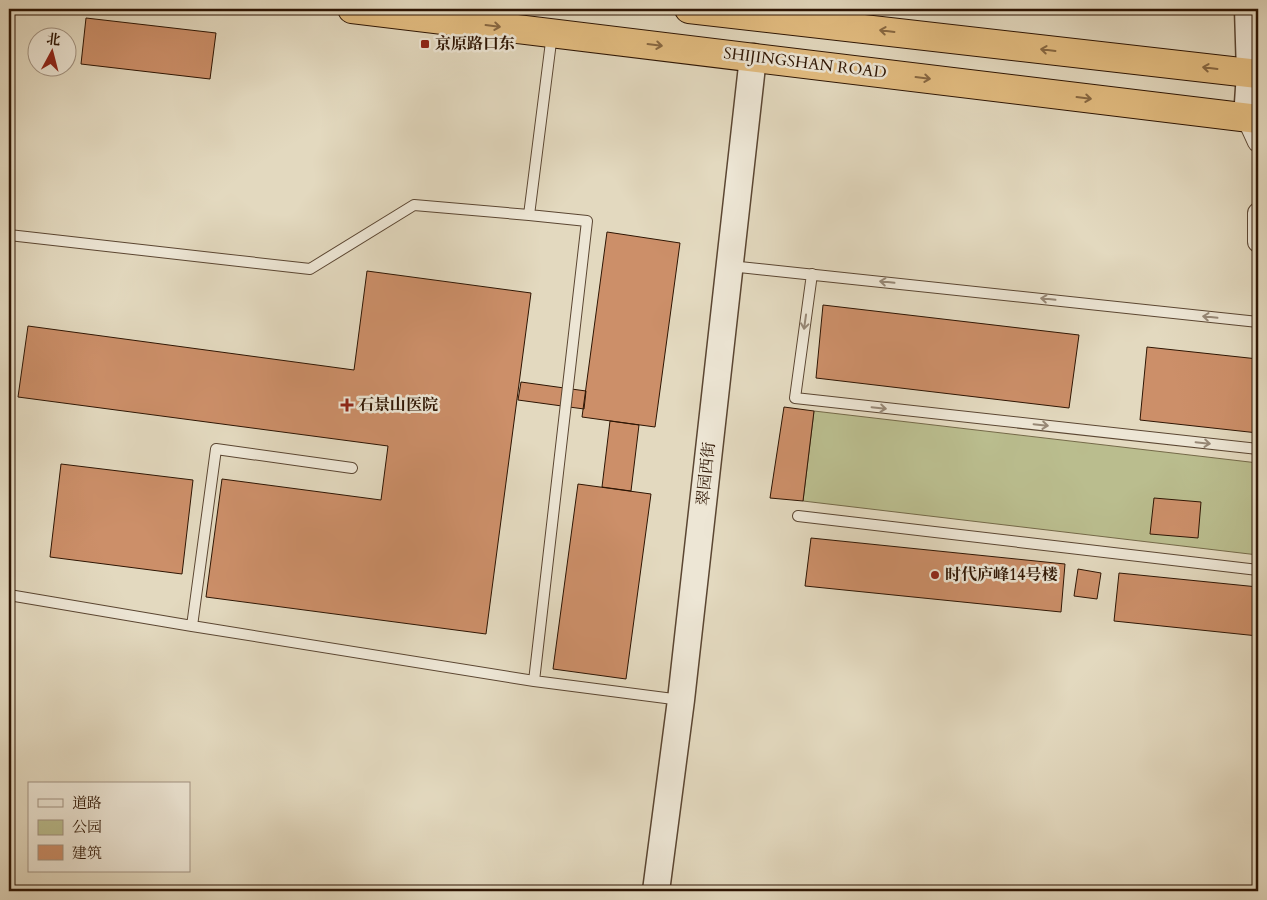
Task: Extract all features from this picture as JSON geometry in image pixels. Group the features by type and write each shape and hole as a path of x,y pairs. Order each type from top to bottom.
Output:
{"highway":[{"name":"SHIJINGSHAN ROAD","path":"352,9 1253,119"},
{"path":"688,9 1254,74"}],"street":[{"path":"1248,9 1254,74 1253,119 1258,142"},
{"name":"翠园西街","path":"656,891 681,700 753,57"},
{"path":"1258,213 1258,242"}],"lane":[{"path":"529,215 552,33"},
{"path":"9,235 310,270 414,205 587,221 534,681"},
{"path":"729,266 1258,322"},
{"path":"812,274 794,398 1258,449"},
{"path":"192,626 216,449 352,468"},
{"path":"798,516 1258,570"},
{"path":"9,594 192,626 534,681 681,700"}],"green space":[{"path":"814,411 1258,463 1258,555 803,501"}],"building":[{"path":"86,18 216,33 210,79 81,64"},
{"path":"607,232 680,243 655,427 582,417"},
{"path":"367,271 531,293 486,634 206,597 222,479 381,500 388,446 18,397 28,326 354,370"},
{"path":"823,305 1079,335 1069,408 816,378"},
{"path":"1147,347 1258,359 1258,433 1140,420"},
{"path":"521,382 586,391 584,409 518,400"},
{"path":"784,407 814,411 803,501 770,498"},
{"path":"610,421 639,425 631,491 602,487"},
{"path":"61,464 193,480 182,574 50,557"},
{"path":"578,484 651,494 626,679 553,669"},
{"path":"1154,498 1201,502 1198,538 1150,534"},
{"name":"时代庐峰14号楼","path":"811,538 1065,564 1061,612 805,586"},
{"path":"1078,569 1101,573 1097,599 1074,596"},
{"path":"1119,573 1258,587 1258,636 1114,621"}],"place":[{"name":"京原路口东","path":"425,44"},
{"name":"石景山医院","path":"347,405"},
{"name":"时代庐峰14号楼","path":"935,575"}]}
